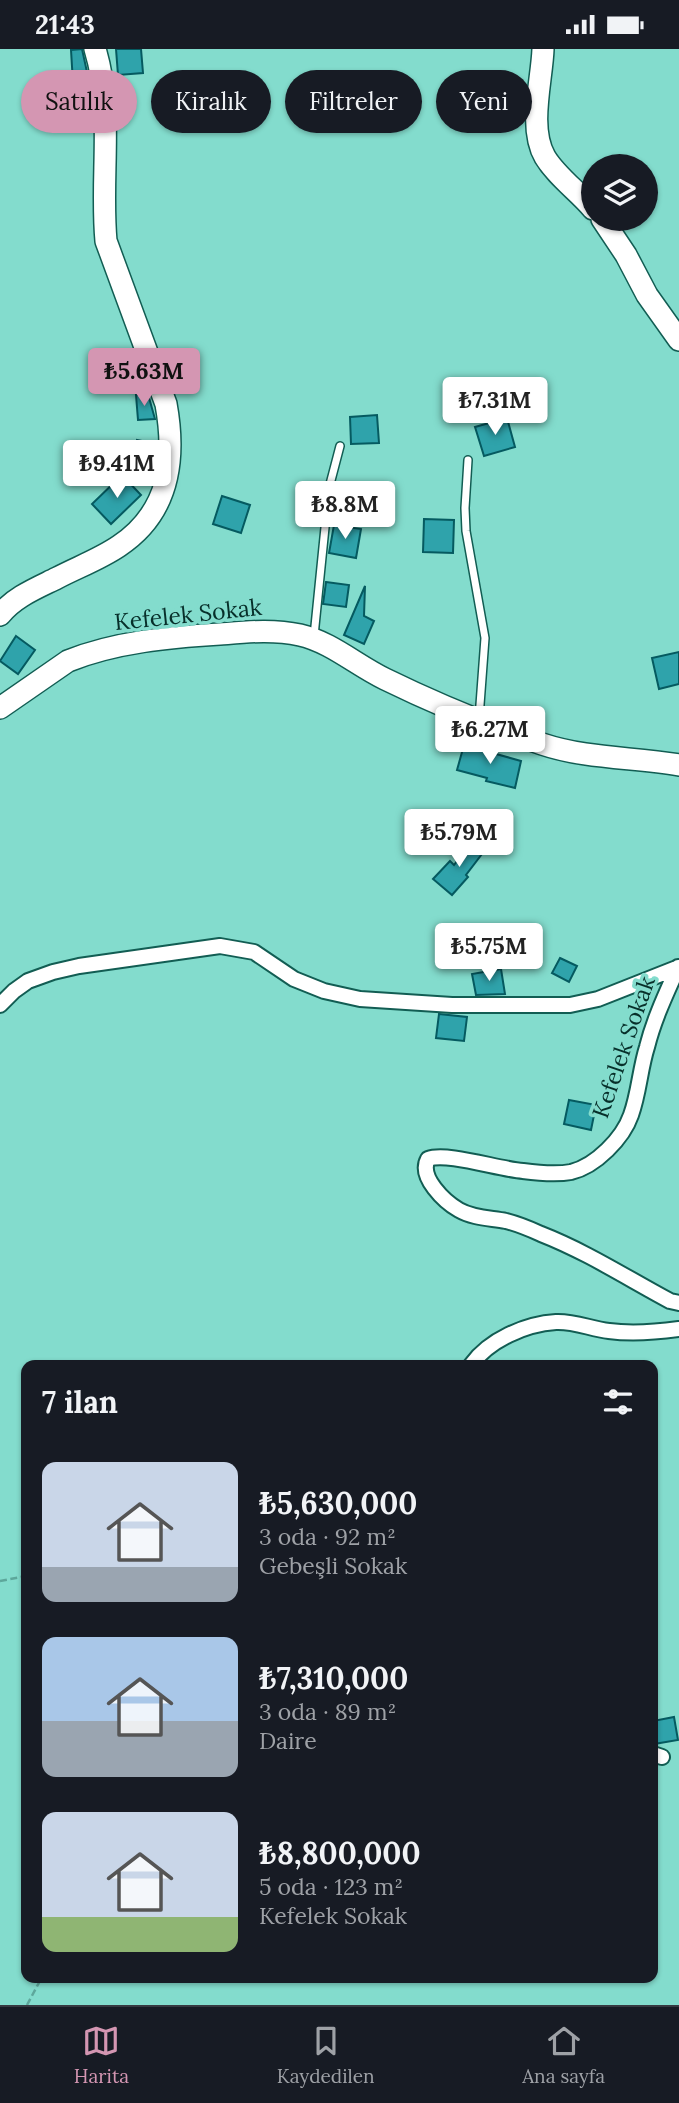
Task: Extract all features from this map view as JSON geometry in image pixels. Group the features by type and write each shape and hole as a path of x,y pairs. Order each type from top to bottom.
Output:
{"street":[{"path":"0,615 27,592 122,545 142,528 163,495 169,472 171,432 166,404 106,241 103,216 105,93 95,49"},
{"path":"542,49 537,108 539,138 544,156 581,197"},
{"path":"610,231 647,295 679,340"},
{"name":"Kefelek Sokak","path":"0,708 68,660 107,649 152,640 277,631 313,640 392,683 554,748 581,754 679,765"},
{"name":"Kefelek Sokak","path":"0,1005 28,981 79,966 220,946 254,952 294,979 324,991 360,999 570,1005 598,999 678,967"},
{"name":"Kefelek Sokak","path":"678,967 653,1026 626,1129 602,1154 585,1167 571,1172 500,1169 444,1156 428,1159 426,1164 427,1175 438,1192 457,1209 468,1214 509,1222 551,1238 670,1301 679,1303"},
{"path":"475,1360 485,1349 504,1338 519,1331 555,1322 609,1331 679,1329"}],"lane":[{"path":"313,640 329,488 340,446"},
{"path":"468,460 466,531 485,638 479,719"}],"path":[{"path":"0,1581 21,1576"},
{"path":"27,2005 39,1983"}],"building":[{"path":"82,49 87,70 72,70 71,50"},
{"path":"116,49 141,49 143,73 137,73 137,70 118,70"},
{"path":"148,394 155,419 138,420 136,395"},
{"path":"377,415 379,443 351,444 350,417"},
{"path":"507,418 515,447 484,456 475,427"},
{"path":"137,440 157,444 153,468 131,464"},
{"path":"122,475 141,495 111,524 92,504"},
{"path":"222,496 250,505 241,533 213,524"},
{"path":"424,519 454,520 453,553 423,552"},
{"path":"334,525 361,529 356,558 329,553"},
{"path":"326,582 349,585 346,607 323,604"},
{"path":"365,586 364,616 374,621 364,644 344,635"},
{"path":"16,636 35,650 18,674 0,661"},
{"path":"679,652 679,684 659,689 652,658"},
{"path":"464,745 521,761 515,788 457,770"},
{"path":"472,841 485,850 466,875 468,877 452,895 433,879 450,861 454,865"},
{"path":"560,958 577,966 569,982 552,973"},
{"path":"501,969 505,994 476,995 472,974"},
{"path":"439,1014 467,1017 464,1041 436,1038"},
{"path":"569,1100 596,1105 591,1130 564,1124"},
{"path":"674,1717 678,1740 658,1743 658,1720"}]}
